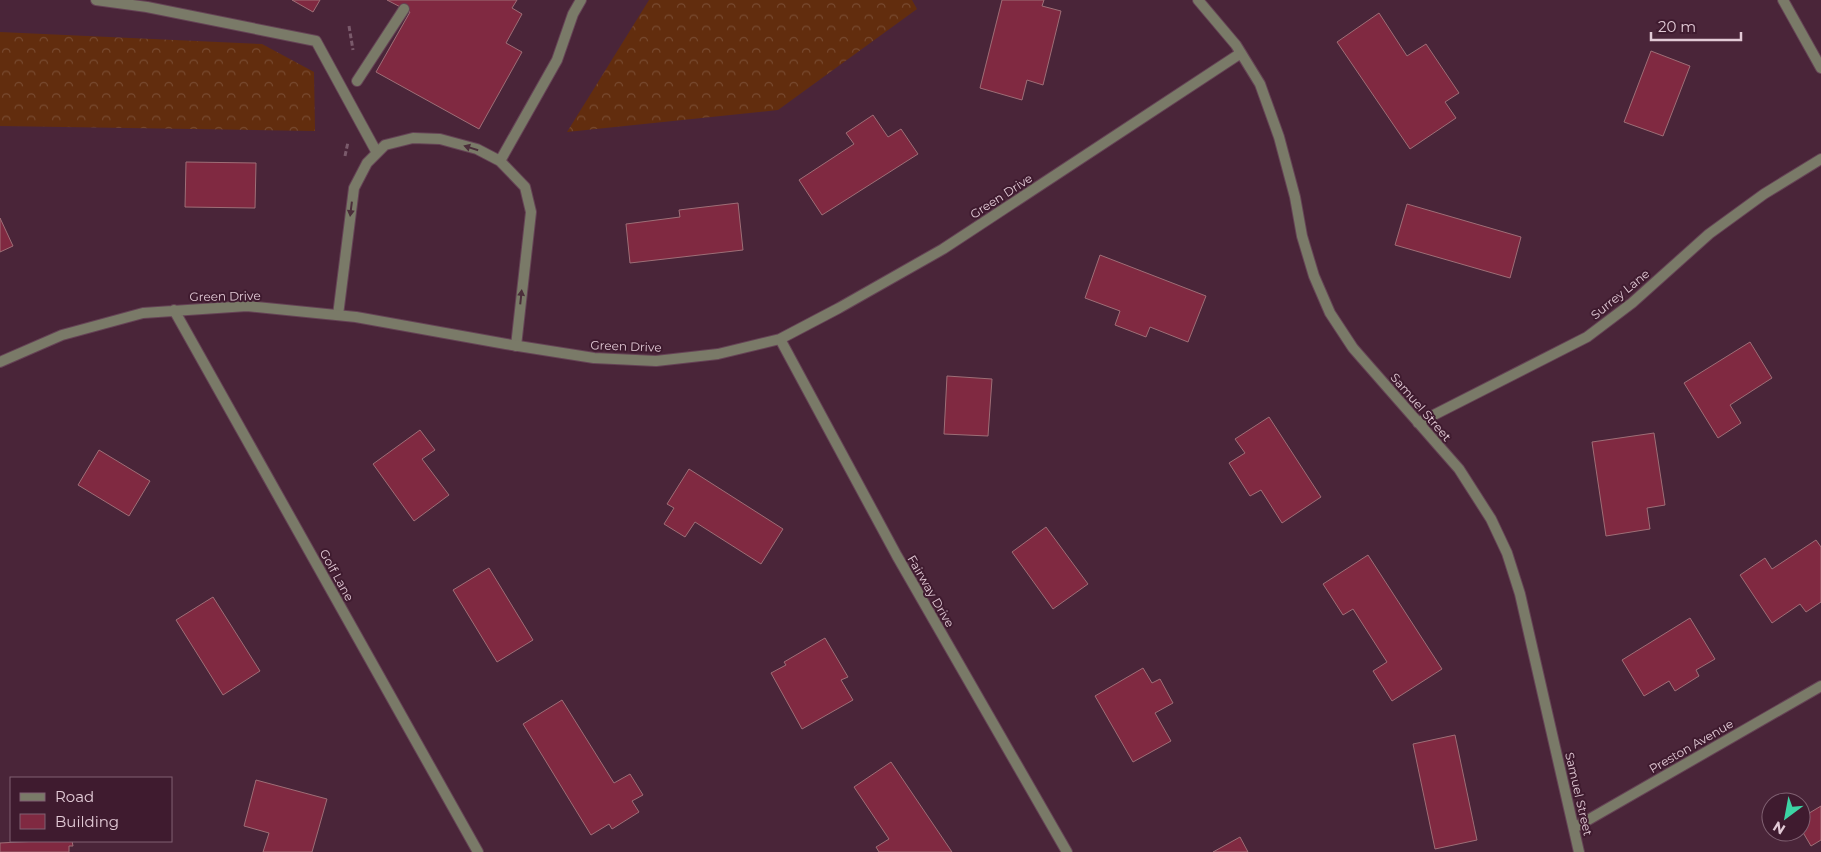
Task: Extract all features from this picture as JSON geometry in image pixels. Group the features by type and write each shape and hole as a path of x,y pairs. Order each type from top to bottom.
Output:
{"street":[{"path":"96,0 147,7 316,41 377,153"},
{"path":"500,160 557,60 573,14 581,0"},
{"name":"Samuel Street","path":"1198,0 1236,45 1260,84 1279,137 1295,197 1302,236 1314,276 1330,314 1353,348 1458,469 1490,519 1507,554 1520,594 1578,852"},
{"path":"1783,0 1821,68"},
{"path":"357,81 404,9"},
{"name":"Green Drive","path":"0,362 62,335 143,312 246,306 356,317 594,358 656,361 718,354 780,339 839,308 943,248 1241,53"},
{"path":"338,315 354,188 367,163 385,145 413,138 440,139 477,149 500,160 525,187 531,212 516,346"},
{"name":"Surrey Lane","path":"1418,424 1587,337 1632,303 1709,234 1764,194 1821,159"},
{"name":"Golf Lane","path":"174,310 478,852"},
{"name":"Fairway Drive","path":"780,339 897,556 1066,852"},
{"name":"Preston Avenue","path":"1574,828 1821,686"}],"path":[{"path":"349,26 353,50"}],"green space":[{"path":"649,0 912,0 917,9 778,110 567,132"},
{"path":"0,32 262,44 314,72 315,131 0,126"}],"building":[{"path":"292,0 320,0 313,12"},
{"path":"387,0 517,0 512,8 522,14 506,43 522,52 479,129 376,72 410,12"},
{"path":"1002,0 1044,0 1042,6 1061,11 1043,85 1027,80 1022,100 980,88"},
{"path":"1379,13 1407,56 1426,44 1459,93 1445,102 1456,118 1410,149 1337,42"},
{"path":"1651,51 1690,66 1663,136 1624,122"},
{"path":"873,115 888,137 901,129 918,154 822,215 799,180 854,144 846,133"},
{"path":"186,162 256,163 255,208 185,207"},
{"path":"738,203 743,250 630,263 626,224 680,217 679,210"},
{"path":"1407,204 1521,237 1510,278 1395,245"},
{"path":"0,218 13,246 0,252"},
{"path":"1100,255 1206,296 1188,342 1150,327 1146,337 1115,325 1120,311 1085,298"},
{"path":"1750,342 1772,378 1730,405 1741,423 1718,438 1684,383"},
{"path":"947,376 992,379 988,436 944,434"},
{"path":"1269,417 1321,497 1282,523 1261,490 1250,496 1229,463 1245,453 1235,439"},
{"path":"420,430 435,450 422,459 449,495 414,521 373,464"},
{"path":"1654,433 1665,505 1647,508 1650,529 1606,536 1592,442"},
{"path":"99,450 150,481 129,516 78,485"},
{"path":"689,469 783,529 761,564 695,522 685,537 664,524 674,508 667,504"},
{"path":"1046,527 1088,584 1053,609 1012,552"},
{"path":"1816,540 1821,547 1821,602 1806,612 1800,604 1772,623 1740,575 1765,558 1772,569"},
{"path":"1368,555 1442,669 1392,701 1373,671 1387,662 1353,609 1343,615 1323,584"},
{"path":"489,568 533,640 497,662 453,590"},
{"path":"213,597 260,671 223,695 176,620"},
{"path":"1690,618 1715,659 1696,670 1699,676 1675,691 1669,681 1644,696 1622,660"},
{"path":"825,638 848,677 841,680 853,700 802,729 771,673 786,665 784,662"},
{"path":"1143,668 1152,683 1160,679 1173,703 1155,713 1171,741 1133,762 1095,696"},
{"path":"562,700 614,783 630,774 643,795 632,801 639,812 612,829 609,824 591,835 523,724"},
{"path":"1455,735 1477,840 1435,849 1413,744"},
{"path":"891,762 952,852 879,852 876,847 889,839 854,787"},
{"path":"256,780 327,799 312,852 263,852 269,833 244,826"},
{"path":"1821,806 1821,840 1811,846 1809,842 1811,842 1811,812"},
{"path":"1240,837 1248,852 1213,852"},
{"path":"72,842 73,846 69,846 69,852 0,852 0,843"}]}
